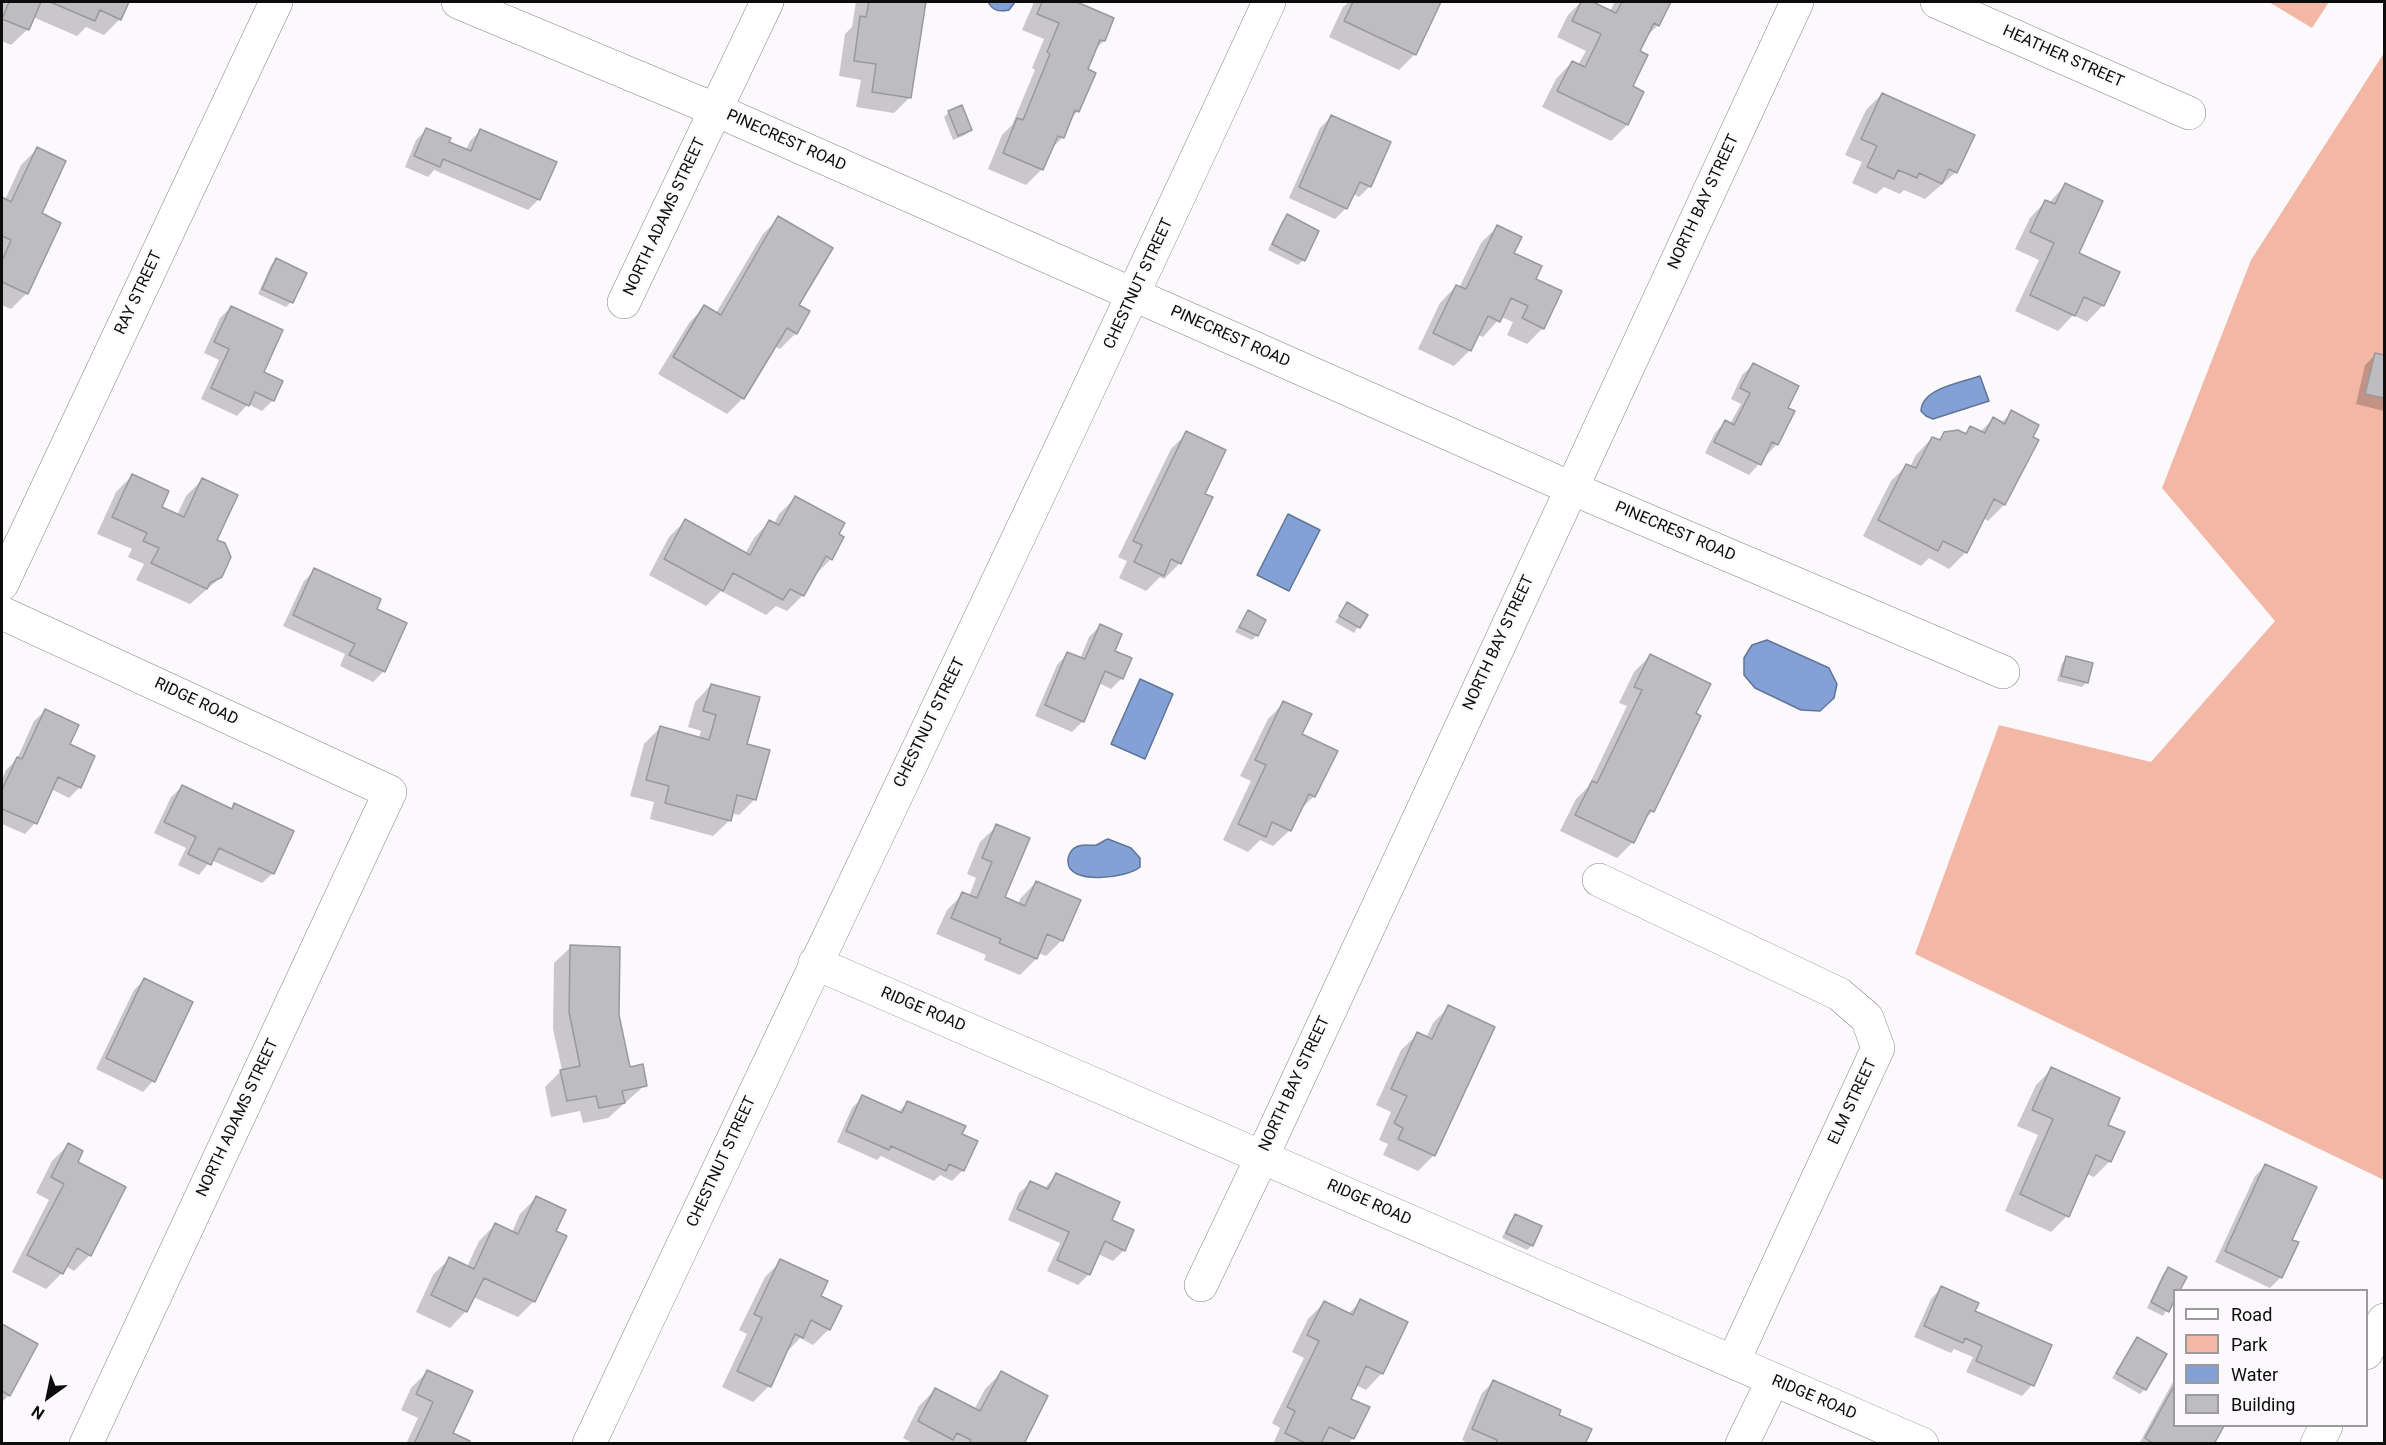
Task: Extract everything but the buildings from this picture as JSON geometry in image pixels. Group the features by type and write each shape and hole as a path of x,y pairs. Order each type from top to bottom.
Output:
{"street":[{"name":"RAY STREET","path":"2,584 276,2"},
{"name":"PINECREST ROAD","path":"458,2 716,110 1571,488 2003,672"},
{"name":"NORTH ADAMS STREET","path":"624,302 767,2"},
{"name":"CHESTNUT STREET","path":"589,1443 815,963 1135,294 1269,2"},
{"name":"NORTH BAY STREET","path":"1201,1285 1797,2"},
{"name":"HEATHER STREET","path":"1937,2 2189,112"},
{"name":"RIDGE ROAD","path":"2,613 390,792"},
{"name":"NORTH ADAMS STREET","path":"86,1443 390,792"},
{"name":"ELM STREET","path":"1599,880 1839,994 1867,1018 1878,1048 1733,1362"},
{"name":"RIDGE ROAD","path":"815,963 1922,1443"},
{"path":"2368,1351 2385,1320"},
{"path":"1742,1443 1773,1380"},
{"path":"2317,1443 2325,1427"}],"green space":[{"path":"2269,2 2329,2 2312,28"},
{"path":"2384,53 2384,1180 1915,954 1999,725 2151,762 2275,621 2162,488 2251,260"}],"water":[{"path":"988,2 1015,2 1009,10 1002,11 994,9"},
{"path":"1980,376 1989,401 1933,419 1921,411 1923,403 1935,392"},
{"path":"1288,514 1320,530 1289,591 1257,575"},
{"path":"1767,640 1829,668 1837,684 1834,698 1820,711 1801,710 1755,688 1744,675 1744,658 1752,645"},
{"path":"1140,679 1173,694 1145,759 1111,744"},
{"path":"1108,839 1131,848 1140,858 1140,867 1124,874 1099,878 1077,874 1070,869 1068,859 1073,849 1081,845 1096,845"}]}
